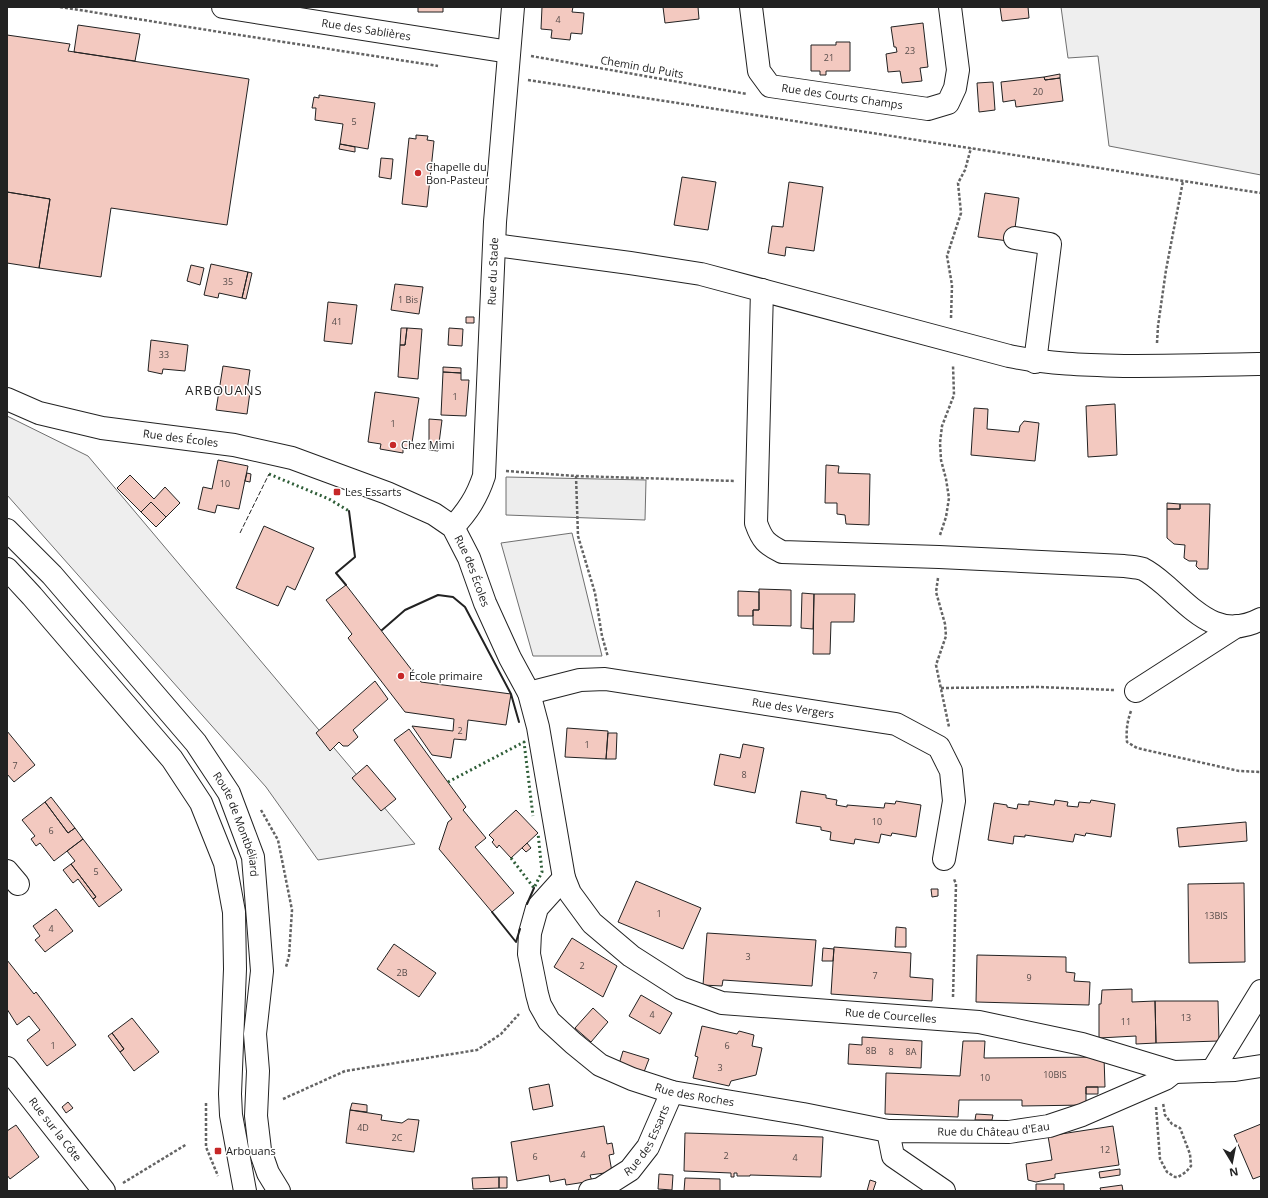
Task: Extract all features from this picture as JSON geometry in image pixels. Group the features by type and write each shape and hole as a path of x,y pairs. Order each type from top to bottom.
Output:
{"street":[{"name":"Rue des Sablières","path":"223,7 509,52"},
{"name":"Rue du Stade","path":"453,527 478,494 484,476 495,222 513,7"},
{"name":"Rue des Courts Champs","path":"752,7 760,71 770,86 928,109 948,103 955,88 958,70 950,7"},
{"path":"1015,238 1050,244 1035,362"},
{"path":"495,246 630,263 701,274 1035,362 1072,365 1157,366 1261,364"},
{"path":"762,290 756,523 760,536 769,546 782,552 939,557 1124,566 1142,569 1154,576 1203,617 1213,623 1222,626 1237,626 1252,624 1261,619"},
{"name":"Rue des Écoles","path":"7,399 39,414 102,428 234,445 292,458 388,493 434,514 453,527 469,558 486,603 510,658 529,693 538,727 564,878"},
{"name":"Route de Montbéliard","path":"7,530 52,576 196,743 229,793 253,856 262,971 256,1034 258,1071 256,1116 260,1150 268,1173 279,1191"},
{"name":"Route de Montbéliard","path":"7,569 172,759 202,803 226,863 234,912 235,962 230,1094 231,1115 245,1191"},
{"path":"1136,691 1237,626"},
{"name":"Rue des Vergers","path":"529,693 580,680 605,679 896,724 939,748"},
{"path":"939,748 950,771 954,801 944,859"},
{"path":"537,994 529,954 530,933 537,908 564,878"},
{"name":"Rue de Courcelles","path":"564,878 570,893 592,923 631,956 681,988 722,1003 979,1022 1082,1044 1174,1072 1235,1070 1261,1066"},
{"path":"1212,1071 1261,992"},
{"name":"Rue des Roches","path":"537,994 540,1005 549,1020 573,1043 600,1065 632,1079 672,1092 804,1114 888,1131"},
{"name":"Rue sur la Côte","path":"7,1068 111,1189"},
{"name":"Rue du Château d'Eau","path":"888,1131 1009,1132 1049,1126 1090,1112 1165,1079 1174,1072"},
{"name":"Rue des Essarts","path":"590,1191 600,1189 630,1170 648,1147 672,1092"},
{"path":"888,1131 893,1156 944,1191"}],"path":[{"path":"60,7 441,66"},
{"name":"Chemin du Puits","path":"509,52 753,95 770,86"},
{"path":"507,76 1261,193"},
{"path":"939,748 949,730 936,665 946,636 945,624 936,592 940,535 946,517 949,498 941,460 940,443 942,426 954,395 954,374 949,325 952,311 952,284 947,256 961,213 958,183 965,170 971,148"},
{"path":"1157,366 1158,326 1166,270 1183,181"},
{"path":"484,470 576,476 758,482"},
{"path":"576,476 578,536 595,593 602,636 614,681"},
{"path":"941,688 1039,687 1136,691 1127,722 1127,742 1137,748 1239,771 1261,772"},
{"path":"944,859 956,884 952,1020"},
{"path":"283,1099 345,1071 477,1050 501,1034 537,994"},
{"path":"1155,1104 1160,1159 1167,1172 1175,1177 1178,1177 1186,1172 1191,1166 1190,1154 1180,1128 1172,1124 1165,1115 1163,1098"},
{"path":"111,1189 187,1144"}],"shaded area":[{"path":"1061,7 1261,7 1261,175 1109,146 1098,56 1068,58"},
{"path":"7,416 88,456 415,844 318,860 266,787 7,495"},
{"path":"506,477 646,480 645,520 506,515"},
{"path":"572,533 602,656 533,656 501,543"}],"building":[{"path":"418,7 443,7 443,12 418,12"},
{"path":"542,7 573,7 572,12 584,13 582,34 571,33 570,40 551,38 552,30 541,29"},
{"path":"663,7 698,7 699,19 665,23"},
{"path":"1000,7 1028,7 1029,18 1002,21"},
{"path":"923,23 928,67 920,68 922,81 902,83 900,71 888,72 886,54 897,52 896,47 894,47 891,27"},
{"path":"78,25 140,34 135,61 74,52"},
{"path":"7,35 70,44 68,51 249,79 227,225 111,208 101,277 39,268 50,199 7,192"},
{"path":"836,42 850,42 850,71 826,71 826,75 820,75 820,71 811,71 811,45 836,45"},
{"path":"1060,74 1060,78 1045,80 1044,77"},
{"path":"1044,77 1045,80 1060,78 1063,101 1016,107 1015,100 1003,102 1001,82"},
{"path":"993,82 995,110 979,112 977,83"},
{"path":"319,95 375,103 368,149 340,144 343,124 315,120 316,108 312,108 314,97 319,98"},
{"name":"Chapelle du Bon-Pasteur","path":"416,135 428,136 427,140 434,141 427,207 402,204 409,138 416,139"},
{"path":"340,144 355,147 355,152 339,149"},
{"path":"381,158 393,159 391,179 379,177"},
{"path":"682,177 716,182 708,230 674,225"},
{"path":"789,182 823,187 814,251 786,247 785,256 768,253 772,226 783,227"},
{"path":"7,192 50,199 39,268 7,263"},
{"path":"985,193 1019,198 1015,228 1010,229 1008,241 978,237"},
{"path":"211,264 248,272 242,298 219,293 218,298 204,295"},
{"path":"191,265 204,268 200,285 187,281"},
{"path":"248,272 252,273 246,299 242,298"},
{"path":"395,284 423,287 419,314 391,310"},
{"path":"328,302 357,305 352,344 324,341"},
{"path":"466,317 474,317 474,323 466,323"},
{"path":"401,328 407,328 405,345 400,345"},
{"path":"407,328 422,329 418,379 398,377 400,345 405,345"},
{"path":"449,328 463,329 462,346 448,345"},
{"path":"151,340 188,345 185,371 163,369 162,374 148,371"},
{"path":"223,366 250,370 247,391 250,392 247,414 216,410"},
{"path":"443,367 461,368 461,373 443,372"},
{"path":"443,372 461,373 461,380 469,380 466,416 441,415"},
{"path":"375,392 419,398 411,449 403,448 403,453 380,449 381,444 368,442"},
{"path":"1115,404 1117,455 1088,457 1086,406"},
{"path":"974,408 988,409 987,429 1019,432 1020,426 1024,421 1039,423 1035,461 971,455"},
{"path":"429,419 442,420 438,451 429,450"},
{"path":"218,460 248,466 239,509 217,505 215,513 198,509 203,487 212,489"},
{"path":"826,465 839,466 838,473 870,474 869,525 846,524 845,515 837,514 837,503 825,503"},
{"path":"247,473 251,474 250,482 245,481"},
{"path":"130,475 154,499 165,487 180,503 166,517 151,502 141,512 117,488"},
{"path":"151,502 166,517 156,527 141,512"},
{"path":"1167,503 1180,504 1180,509 1167,509"},
{"path":"1180,504 1210,504 1208,569 1199,569 1196,566 1197,561 1189,561 1184,558 1185,545 1174,544 1167,538 1167,509 1180,509"},
{"path":"264,526 314,548 295,590 287,586 278,606 236,588"},
{"path":"346,585 421,682 511,694 506,725 468,720 466,740 454,739 451,758 432,755 412,726 453,731 454,719 405,712 348,638 352,634 326,600"},
{"path":"759,589 791,590 791,626 753,625 753,610 759,610"},
{"path":"738,591 759,592 759,610 753,610 753,616 738,616"},
{"path":"802,593 814,594 813,629 801,628"},
{"path":"814,594 855,594 854,622 831,622 830,654 813,654"},
{"path":"375,681 388,699 353,730 358,737 348,746 343,746 339,742 330,751 316,733"},
{"path":"567,728 608,731 606,759 565,757"},
{"path":"409,729 466,807 463,810 486,838 475,847 514,893 492,912 439,849 448,822 452,819 394,740"},
{"path":"7,731 35,765 14,782 7,774"},
{"path":"608,733 617,733 616,759 606,759"},
{"path":"743,744 764,748 755,793 714,785 720,754 740,758"},
{"path":"367,765 396,799 381,811 352,778"},
{"path":"801,791 826,795 826,798 837,800 836,805 847,807 847,805 884,808 885,803 895,804 896,801 921,805 916,837 892,833 891,836 881,834 879,843 855,839 854,844 830,840 831,832 821,830 821,827 796,823"},
{"path":"51,797 75,828 68,833 45,802"},
{"path":"1055,800 1068,802 1067,806 1078,807 1079,802 1090,803 1091,800 1115,804 1111,837 1086,833 1085,836 1075,834 1073,842 1025,835 1025,837 1014,836 1013,844 988,840 994,803 1007,805 1007,807 1017,809 1018,804 1029,805 1029,801 1054,805"},
{"path":"45,802 68,833 75,828 83,839 54,861 40,843 36,846 31,839 35,836 22,820"},
{"path":"516,810 538,833 511,858 499,845 497,848 492,842 494,840 489,835"},
{"path":"1246,822 1247,841 1179,847 1177,828"},
{"path":"83,839 122,890 99,907 93,899 96,897 71,864 75,861 67,851"},
{"path":"527,843 531,848 526,852 522,848"},
{"path":"71,864 96,897 93,899 78,879 73,883 63,870"},
{"path":"636,881 701,908 683,949 618,922"},
{"path":"1244,883 1245,962 1189,963 1188,884"},
{"path":"931,889 938,889 938,896 932,897"},
{"path":"56,909 73,931 45,952 35,940 40,936 33,926"},
{"path":"896,927 906,928 906,947 895,947"},
{"path":"707,933 816,940 812,986 723,980 722,986 703,985"},
{"path":"572,938 617,966 603,997 554,967"},
{"path":"394,944 436,973 419,997 377,969"},
{"path":"834,947 911,953 910,977 933,979 932,1001 831,994"},
{"path":"823,948 834,949 833,961 822,961"},
{"path":"977,955 1066,957 1066,972 1075,973 1074,981 1090,982 1089,1005 976,1002"},
{"path":"7,960 34,994 36,992 76,1045 47,1066 27,1040 40,1030 29,1016 17,1025 7,1009"},
{"path":"1132,989 1132,1002 1155,1001 1156,1043 1136,1044 1136,1036 1099,1038 1099,1004 1101,1004 1102,990"},
{"path":"641,995 672,1013 660,1034 629,1016"},
{"path":"1155,1001 1218,1001 1219,1041 1156,1043"},
{"path":"593,1008 608,1022 591,1042 575,1028"},
{"path":"132,1018 159,1052 134,1071 120,1052 124,1049 112,1033"},
{"path":"702,1026 737,1034 739,1031 754,1035 752,1046 762,1048 756,1075 731,1081 729,1086 693,1078 698,1057 695,1056"},
{"path":"112,1033 124,1049 120,1052 108,1036"},
{"path":"862,1037 922,1041 921,1068 848,1064 849,1044 862,1045"},
{"path":"963,1041 985,1041 984,1058 1104,1057 1105,1087 1086,1087 1086,1105 1022,1106 1022,1100 959,1100 958,1117 885,1114 886,1073 960,1076"},
{"path":"623,1051 649,1059 644,1072 619,1064"},
{"path":"549,1084 553,1106 533,1110 529,1088"},
{"path":"1086,1087 1098,1087 1098,1094 1086,1094"},
{"path":"68,1102 73,1108 66,1113 62,1107"},
{"path":"352,1103 367,1105 367,1112 350,1110"},
{"path":"350,1110 382,1115 381,1120 402,1123 408,1119 419,1120 414,1152 346,1143"},
{"path":"976,1114 993,1115 992,1120 975,1120"},
{"path":"1261,1124 1261,1176 1253,1179 1234,1135"},
{"path":"16,1125 39,1157 10,1179 7,1175 7,1131"},
{"path":"604,1126 607,1144 612,1143 614,1154 609,1155 612,1172 590,1175 592,1181 566,1185 565,1179 550,1182 549,1175 517,1181 511,1142"},
{"path":"1113,1126 1119,1165 1055,1174 1055,1178 1036,1182 1028,1180 1026,1164 1052,1160 1048,1136"},
{"path":"685,1133 823,1137 821,1177 737,1176 737,1173 734,1173 734,1177 731,1177 731,1173 684,1171"},
{"path":"1120,1169 1120,1175 1100,1178 1099,1172"},
{"path":"659,1174 673,1175 672,1190 658,1189"},
{"path":"499,1177 499,1188 473,1189 472,1178"},
{"path":"499,1177 507,1177 507,1188 499,1188"},
{"path":"685,1178 720,1179 720,1191 684,1191"},
{"path":"870,1180 876,1182 873,1191 867,1191"},
{"path":"1036,1184 1064,1184 1064,1191 1036,1191"},
{"path":"1122,1185 1123,1191 1101,1191 1100,1188"}],"hedge":[{"path":"269,474 329,499 349,511"},
{"path":"448,782 524,742 533,816"},
{"path":"511,858 534,888 542,872 538,833"}],"fence":[{"path":"240,533 269,474"}],"wall":[{"path":"346,585 336,573 355,557 349,511"},
{"path":"382,630 405,610 438,595 453,597 465,607 511,694 519,722"},
{"path":"527,904 534,888"},
{"path":"492,912 516,942 520,929"}],"place":[{"name":"Chapelle du Bon-Pasteur","path":"418,173"},
{"name":"Chez Mimi","path":"393,445"},
{"name":"Les Essarts","path":"337,492"},
{"name":"École primaire","path":"401,676"},
{"name":"Arbouans","path":"218,1151"}],"district":[{"name":"ARBOUANS","path":"224,390"}]}
